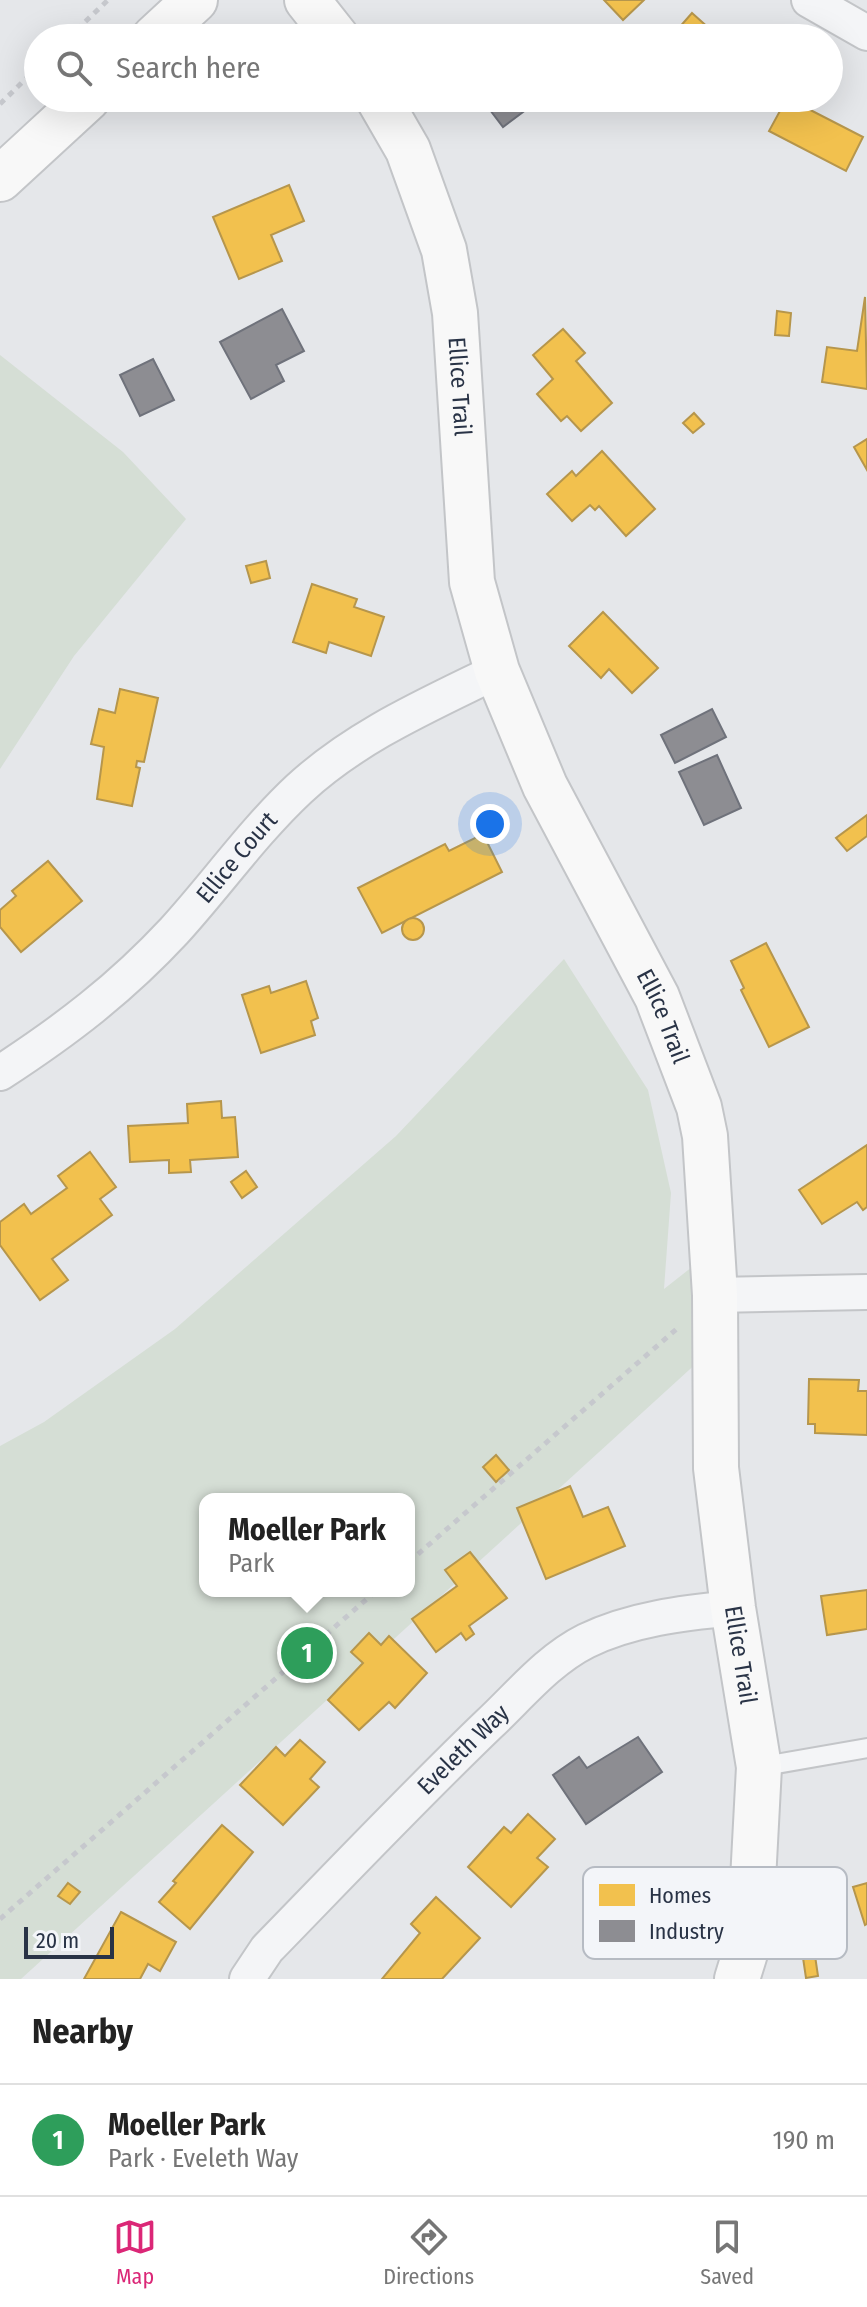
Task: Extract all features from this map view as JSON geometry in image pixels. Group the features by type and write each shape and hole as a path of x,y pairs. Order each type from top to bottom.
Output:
{"street":[{"path":"169,24 195,0"},
{"path":"307,0 326,24"},
{"path":"809,0 867,33"},
{"path":"0,179 73,112"},
{"name":"Ellice Trail","path":"386,112 408,150 444,250 455,313 472,582 497,671 545,786 657,997 699,1107 709,1165 715,1295 716,1468 733,1608 759,1767 754,1867"},
{"name":"Ellice Court","path":"0,1073 81,1019 137,968 173,932 298,790 342,753 399,719 497,671"},
{"path":"715,1295 867,1292"},
{"name":"Eveleth Way","path":"247,1979 277,1938 436,1775 554,1662 583,1643 616,1628 684,1613 733,1608"},
{"name":"Ellice Trail","path":"737,1979 743,1959"}],"lane":[{"path":"759,1767 867,1748"}],"path":[{"path":"83,24 108,0"},
{"path":"0,104 24,81"},
{"path":"415,1557 715,1295"},
{"path":"0,1919 369,1597"}],"shaded area":[{"path":"0,355 123,452 186,519 74,656 0,769"},
{"path":"564,959 648,1090 671,1193 664,1289 692,1267 700,1360 21,1979 0,1979 0,1446 44,1422 175,1329 396,1136"}],"building: Homes":[{"path":"604,0 644,0 623,20"},
{"path":"692,13 704,24 682,24"},
{"path":"779,112 814,112 863,137 846,171 769,131"},
{"path":"289,185 304,221 271,235 282,261 239,279 213,217"},
{"path":"865,297 867,389 822,382 827,347 857,351"},
{"path":"777,311 791,313 789,336 775,335"},
{"path":"563,329 585,353 576,361 612,403 581,431 567,416 561,421 537,394 553,379 533,355"},
{"path":"694,413 704,424 693,433 683,423"},
{"path":"867,439 867,470 854,447"},
{"path":"602,451 655,509 626,536 599,506 595,510 590,505 572,521 547,494 572,471 576,476"},
{"path":"266,561 270,578 251,583 246,566"},
{"path":"312,584 357,599 354,607 384,617 371,656 329,642 326,653 293,642"},
{"path":"603,612 658,668 632,693 609,669 601,678 569,646"},
{"path":"120,689 158,698 144,762 137,761 136,767 140,768 132,806 97,799 104,747 91,744 99,709 115,713"},
{"path":"867,815 867,836 847,851 836,838"},
{"path":"483,834 502,872 382,933 358,888 445,844 449,851"},
{"path":"48,861 82,901 21,952 0,927 0,910 16,896 12,891"},
{"path":"413,918 421,921 424,929 421,937 413,940 405,937 402,929 405,921"},
{"path":"766,943 809,1027 769,1047 741,990 744,988 731,961"},
{"path":"306,981 318,1018 311,1021 315,1035 261,1053 242,995 269,986 271,993"},
{"path":"221,1101 222,1118 235,1117 238,1157 190,1160 191,1172 169,1173 169,1160 130,1162 128,1126 188,1123 187,1104"},
{"path":"867,1145 867,1207 863,1210 857,1202 822,1224 799,1190"},
{"path":"90,1152 116,1187 100,1199 112,1215 52,1259 68,1280 40,1300 0,1245 0,1222 24,1204 31,1214 67,1188 58,1176"},
{"path":"246,1171 257,1187 242,1198 231,1182"},
{"path":"809,1379 859,1380 858,1391 867,1391 867,1435 815,1433 815,1424 808,1424"},
{"path":"496,1455 509,1470 496,1482 483,1467"},
{"path":"570,1486 583,1517 608,1507 625,1546 546,1579 517,1508"},
{"path":"470,1552 507,1598 469,1626 474,1634 466,1640 461,1633 436,1652 412,1619 457,1586 445,1570"},
{"path":"867,1590 867,1629 827,1635 821,1596"},
{"path":"369,1633 381,1645 389,1636 427,1673 395,1708 389,1702 359,1730 328,1700 363,1663 351,1652"},
{"path":"300,1740 325,1762 310,1779 319,1787 283,1825 240,1785 276,1747 285,1756"},
{"path":"528,1814 555,1839 537,1858 548,1867 511,1907 468,1867 504,1827 511,1833"},
{"path":"222,1825 253,1852 190,1929 159,1902 176,1883 173,1881"},
{"path":"68,1883 80,1892 70,1904 58,1896"},
{"path":"867,1883 867,1924 865,1925 853,1887"},
{"path":"436,1897 480,1938 442,1979 382,1979 420,1933 411,1924"},
{"path":"121,1912 176,1942 160,1971 148,1964 140,1979 84,1979"},
{"path":"803,1959 815,1959 818,1976 806,1978"}],"building: Industry":[{"path":"492,112 523,112 503,127"},
{"path":"282,309 304,351 276,365 284,381 251,399 220,342"},
{"path":"153,359 174,400 140,416 120,375"},
{"path":"712,709 726,737 675,763 661,735"},
{"path":"717,755 741,808 704,825 679,772"},
{"path":"638,1737 662,1772 586,1824 553,1775 579,1757 587,1768"}],"place":[{"name":"Moeller Park","path":"307,1653"}]}
